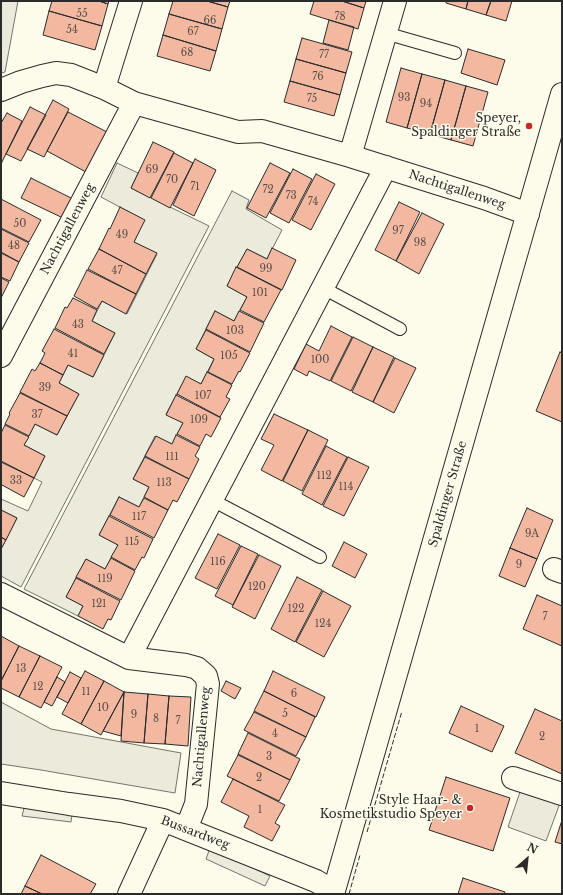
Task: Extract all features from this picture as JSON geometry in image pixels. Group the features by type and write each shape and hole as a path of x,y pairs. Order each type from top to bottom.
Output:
{"street":[{"path":"104,88 130,1"},
{"path":"350,156 395,1"},
{"name":"Nachtigallenweg","path":"1,90 42,76 56,73 71,75 104,88 134,103 238,132 262,131 386,167 484,198 528,214"},
{"name":"Spaldinger Straße","path":"333,893 562,94"},
{"name":"Nachtigallenweg","path":"1,356 134,103"},
{"path":"129,658 386,167"},
{"name":"Nachtigallenweg","path":"1,594 129,658 186,665 197,668 206,676 208,684 196,804 186,829"},
{"path":"513,778 562,794"},
{"name":"Bussardweg","path":"1,793 121,811 163,820 316,881 333,893"},
{"path":"129,894 163,820"}],"lane":[{"path":"385,33 454,53"},
{"path":"323,288 400,329"},
{"path":"212,500 320,557"}],"shaded area":[{"path":"1,1 18,1 5,72 1,73"},
{"path":"117,163 138,173 131,188 209,226 21,587 1,576 1,549 17,518 1,510 1,499 28,511 42,482 34,478 45,456 24,445 35,424 57,435 79,394 59,383 68,365 93,377 115,333 92,321 102,301 127,314 157,254 134,242 144,220 101,197"},
{"path":"232,191 249,200 246,209 282,230 267,259 247,249 227,286 247,297 234,321 215,311 196,349 214,359 201,384 186,377 166,414 183,423 172,444 155,436 133,479 149,487 139,507 119,497 99,535 118,545 105,569 86,559 66,597 83,606 78,616 24,589"},
{"path":"1,702 51,729 181,753 175,793 1,764"},
{"path":"521,789 560,803 546,841 508,827"},
{"path":"24,808 72,815 71,822 22,816"},
{"path":"210,848 270,876 265,886 206,859"}],"building":[{"path":"52,1 99,1 108,4 102,26 49,11"},
{"path":"99,1 109,1 108,4"},
{"path":"173,1 207,1 228,7 222,29 169,14"},
{"path":"207,1 230,1 228,7"},
{"path":"314,1 342,1 364,8 358,29 310,14"},
{"path":"342,1 366,1 364,8"},
{"path":"446,1 468,1 466,9 446,3"},
{"path":"468,1 491,1 486,15 466,9"},
{"path":"491,1 512,1 506,21 486,15"},
{"path":"49,11 102,26 95,50 43,35"},
{"path":"169,14 222,29 216,51 163,35"},
{"path":"329,20 354,27 348,50 323,43"},
{"path":"163,35 216,51 210,71 157,56"},
{"path":"302,38 352,52 346,73 296,59"},
{"path":"468,49 505,60 497,85 461,73"},
{"path":"296,59 346,73 340,95 290,81"},
{"path":"401,68 422,74 407,128 386,122"},
{"path":"422,74 445,80 430,134 407,128"},
{"path":"445,80 466,86 451,140 430,134"},
{"path":"290,81 340,95 334,116 284,102"},
{"path":"466,86 488,92 473,146 451,140"},
{"path":"53,100 69,109 44,157 27,149"},
{"path":"30,107 46,115 21,161 6,154"},
{"path":"68,112 107,132 86,172 47,151"},
{"path":"7,113 22,121 1,164 1,123"},
{"path":"153,142 174,152 150,198 131,188"},
{"path":"174,153 193,163 170,208 151,198"},
{"path":"195,159 216,170 194,216 173,205"},
{"path":"270,163 290,173 266,218 247,208"},
{"path":"293,169 312,179 289,223 270,213"},
{"path":"316,174 335,184 311,230 292,220"},
{"path":"31,178 73,199 63,218 21,198"},
{"path":"1,199 41,220 29,242 1,228"},
{"path":"399,202 420,212 396,261 375,250"},
{"path":"120,207 145,220 134,242 157,253 146,274 99,249"},
{"path":"422,213 444,224 419,274 396,261"},
{"path":"1,229 29,243 19,262 1,252"},
{"path":"272,248 296,260 282,290 237,267 247,249 267,259"},
{"path":"99,249 146,274 136,294 88,269"},
{"path":"1,253 19,262 10,281 1,277"},
{"path":"236,267 281,290 264,322 240,310 247,297 227,286"},
{"path":"87,270 136,294 126,314 102,301 97,309 74,296"},
{"path":"1,278 9,282 1,298"},
{"path":"73,298 97,310 92,321 115,333 104,354 55,328 65,307 67,308"},
{"path":"215,311 234,321 239,311 264,323 250,352 206,329"},
{"path":"331,326 352,337 330,381 309,371 307,376 294,369 306,344 319,351"},
{"path":"54,329 104,355 93,377 68,365 63,375 40,363 45,353 42,351"},
{"path":"206,330 250,353 232,384 208,372 214,359 196,349"},
{"path":"353,337 373,347 351,391 331,381"},
{"path":"373,347 394,357 373,402 352,392"},
{"path":"560,352 562,353 562,422 536,411"},
{"path":"395,358 416,368 394,413 373,402"},
{"path":"40,363 63,375 59,383 79,394 67,416 20,392 32,369 35,371"},
{"path":"207,372 232,385 226,397 230,399 220,417 177,394 186,376 201,384"},
{"path":"20,393 67,416 57,435 35,424 29,436 5,424"},
{"path":"176,395 221,418 211,437 206,434 200,446 177,434 183,423 166,415"},
{"path":"274,414 308,430 282,481 261,470 274,445 261,439"},
{"path":"5,425 29,437 24,445 45,456 34,478 1,461 1,433"},
{"path":"308,430 328,440 302,491 283,481"},
{"path":"176,435 200,447 195,456 199,459 189,479 145,456 156,436 172,444"},
{"path":"326,446 347,457 322,505 302,494"},
{"path":"145,457 189,479 177,502 173,500 168,510 144,497 149,487 133,479"},
{"path":"348,457 369,467 344,516 323,506"},
{"path":"1,462 34,478 24,497 2,485 1,487"},
{"path":"119,497 139,507 144,498 168,510 154,538 110,515"},
{"path":"527,508 553,520 537,559 510,548"},
{"path":"1,510 17,518 6,540 1,537"},
{"path":"109,516 153,539 144,558 142,557 135,570 111,557 118,545 99,535"},
{"path":"218,534 240,545 217,589 195,578"},
{"path":"1,537 6,540 1,549"},
{"path":"344,542 367,554 355,578 332,566"},
{"path":"241,546 258,554 233,605 215,596"},
{"path":"510,548 537,559 525,587 499,576"},
{"path":"259,555 281,566 255,619 232,607"},
{"path":"111,558 135,571 121,600 76,577 86,559 105,569"},
{"path":"297,577 322,590 295,642 271,629"},
{"path":"76,578 120,601 111,620 108,619 103,629 78,616 83,606 66,597"},
{"path":"323,591 351,606 324,657 296,642"},
{"path":"537,595 562,606 562,646 523,629"},
{"path":"1,636 19,646 1,681"},
{"path":"19,646 40,656 19,697 1,688 1,681"},
{"path":"40,656 62,667 41,708 19,697"},
{"path":"85,671 104,681 81,724 62,714"},
{"path":"273,671 325,697 316,717 264,691"},
{"path":"70,672 81,678 68,703 57,697"},
{"path":"57,677 65,682 52,706 44,702"},
{"path":"104,681 124,692 101,735 81,724"},
{"path":"226,681 241,688 235,699 221,691"},
{"path":"264,691 315,717 306,737 254,711"},
{"path":"124,692 148,694 144,743 121,741"},
{"path":"124,692 121,736 103,731"},
{"path":"148,694 169,696 165,744 144,743"},
{"path":"169,696 191,697 188,746 165,744"},
{"path":"461,706 504,726 492,752 449,733"},
{"path":"535,709 562,721 562,774 515,753"},
{"path":"254,712 306,737 296,756 244,730"},
{"path":"248,733 300,759 290,780 238,754"},
{"path":"238,755 290,780 279,801 227,776"},
{"path":"446,777 510,798 493,851 429,830"},
{"path":"233,779 285,805 275,823 280,826 272,841 244,827 249,816 221,802"},
{"path":"562,820 562,844 555,842"},
{"path":"41,855 96,884 90,894 42,894 25,886"},
{"path":"463,878 505,892 504,894 458,894"},
{"path":"25,886 42,894 21,894"}],"fence":[{"path":"367,832 402,711"},
{"path":"349,894 360,855"}],"place":[{"name":"Speyer, Spaldinger Straße","path":"529,126"},
{"name":"Style Haar- & Kosmetikstudio Speyer","path":"470,808"}]}
